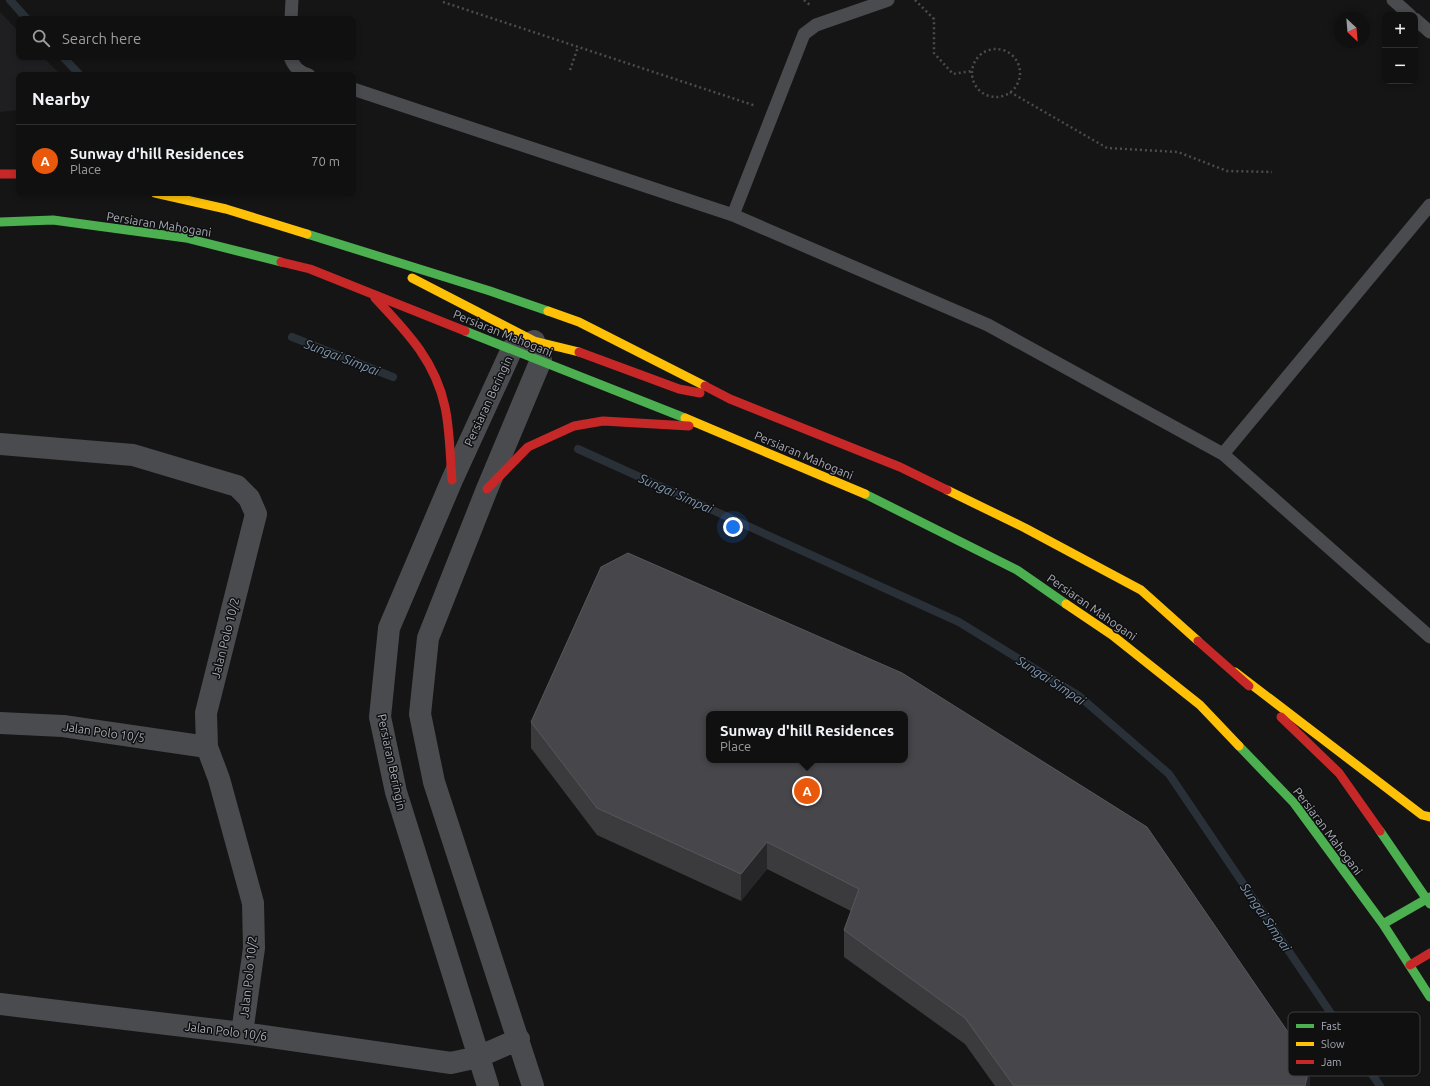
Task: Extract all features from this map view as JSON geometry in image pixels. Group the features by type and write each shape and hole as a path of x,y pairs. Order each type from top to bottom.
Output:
{"main road":[{"path":"0,174 16,174"},
{"name":"Persiaran Mahogani","path":"168,196 226,209 490,291 579,322 730,399 900,467 1025,528 1134,586 1141,590 1235,672 1340,773 1429,900"},
{"name":"Persiaran Mahogani","path":"0,222 53,220 186,238 310,269 512,349"},
{"path":"352,248 537,351 584,353 679,389 730,399"},
{"path":"370,293 414,340 432,370 444,407 452,480"},
{"name":"Persiaran Mahogani","path":"537,351 854,490 1017,570 1112,635 1200,705 1294,803 1383,924 1430,998"},
{"path":"486,489 528,448 574,426 603,421 708,427"},
{"path":"1235,672 1422,815 1430,817"},
{"path":"1383,924 1429,900"},
{"path":"1410,965 1430,953"}],"street":[{"name":"Persiaran Beringin","path":"488,1086 396,792 380,717 389,628 452,480 512,349 537,351"},
{"path":"534,1086 434,782 420,714 428,638 486,489 537,351"},
{"name":"Jalan Polo 10/2","path":"0,444 134,455 237,486 249,498 256,514 206,713 207,747 219,779 253,903 254,948 242,1033"},
{"name":"Jalan Polo 10/5","path":"0,724 63,726 207,747"},
{"name":"Jalan Polo 10/6","path":"0,1004 242,1033 451,1063 478,1057"},
{"path":"478,1057 519,1039"}],"lane":[{"path":"291,16 292,0"},
{"path":"733,215 804,34 816,24 888,0"},
{"path":"1393,0 1407,12"},
{"path":"1418,22 1430,32"},
{"path":"291,60 294,66 301,72"},
{"path":"356,90 733,215 988,325 1223,454 1430,638"},
{"path":"1223,454 1430,205"}],"path":[{"path":"915,0 934,19 934,53 954,74 972,71"},
{"path":"443,2 773,112"},
{"path":"570,70 578,47"},
{"path":"1000,49 1008,52 1018,64 1020,71 1019,79 1010,92 1004,96 996,97 982,92 976,86 972,71 974,63 985,52 1000,49"},
{"path":"1010,92 1107,148 1178,152 1227,171 1272,172"}],"shaded area":[{"path":"0,12 16,29 16,60 46,60 58,72 16,72 16,110 0,112"}],"building":[{"path":"628,553 902,673 1147,827 1288,1032 1288,1076 1307,1076 1305,1086 1014,1086 965,1018 844,930 859,889 767,842 741,874 597,808 531,722 601,567"}],"waterway":[{"name":"Sungai Simpai","path":"10,0 24,16"},
{"name":"Sungai Simpai","path":"66,60 77,72"},
{"name":"Sungai Simpai","path":"292,337 393,377"},
{"name":"Sungai Simpai","path":"578,449 959,622 1079,696 1169,774 1330,1012"},
{"name":"Sungai Simpai","path":"1373,1076 1380,1086"}],"traffic: fast":[{"path":"0,222 53,220 186,238 281,262"},
{"path":"307,234 490,291 548,311"},
{"path":"465,331 685,418"},
{"path":"865,494 1017,570 1066,604"},
{"path":"1239,746 1294,803 1383,924 1430,997"},
{"path":"1380,831 1430,904"},
{"path":"1383,924 1430,897"}],"traffic: slow":[{"path":"168,196 226,209 307,234"},
{"path":"412,278 534,341 579,352"},
{"path":"548,311 579,322 705,386"},
{"path":"685,418 865,494"},
{"path":"947,490 1025,528 1141,590 1198,641"},
{"path":"1066,604 1112,635 1200,705 1239,746"},
{"path":"1235,672 1422,815 1430,817"}],"traffic: jam":[{"path":"0,174 16,174"},
{"path":"281,262 310,269 465,331"},
{"path":"375,298 398,322 418,347 434,375 447,416 452,480"},
{"path":"579,352 679,389 700,393"},
{"path":"705,386 730,399 900,467 947,490"},
{"path":"487,489 528,447 574,426 603,421 689,426"},
{"path":"1198,641 1249,686"},
{"path":"1281,717 1339,773 1380,831"},
{"path":"1410,965 1430,953"}],"place":[{"name":"Sunway d'hill Residences","path":"807,791"}]}
